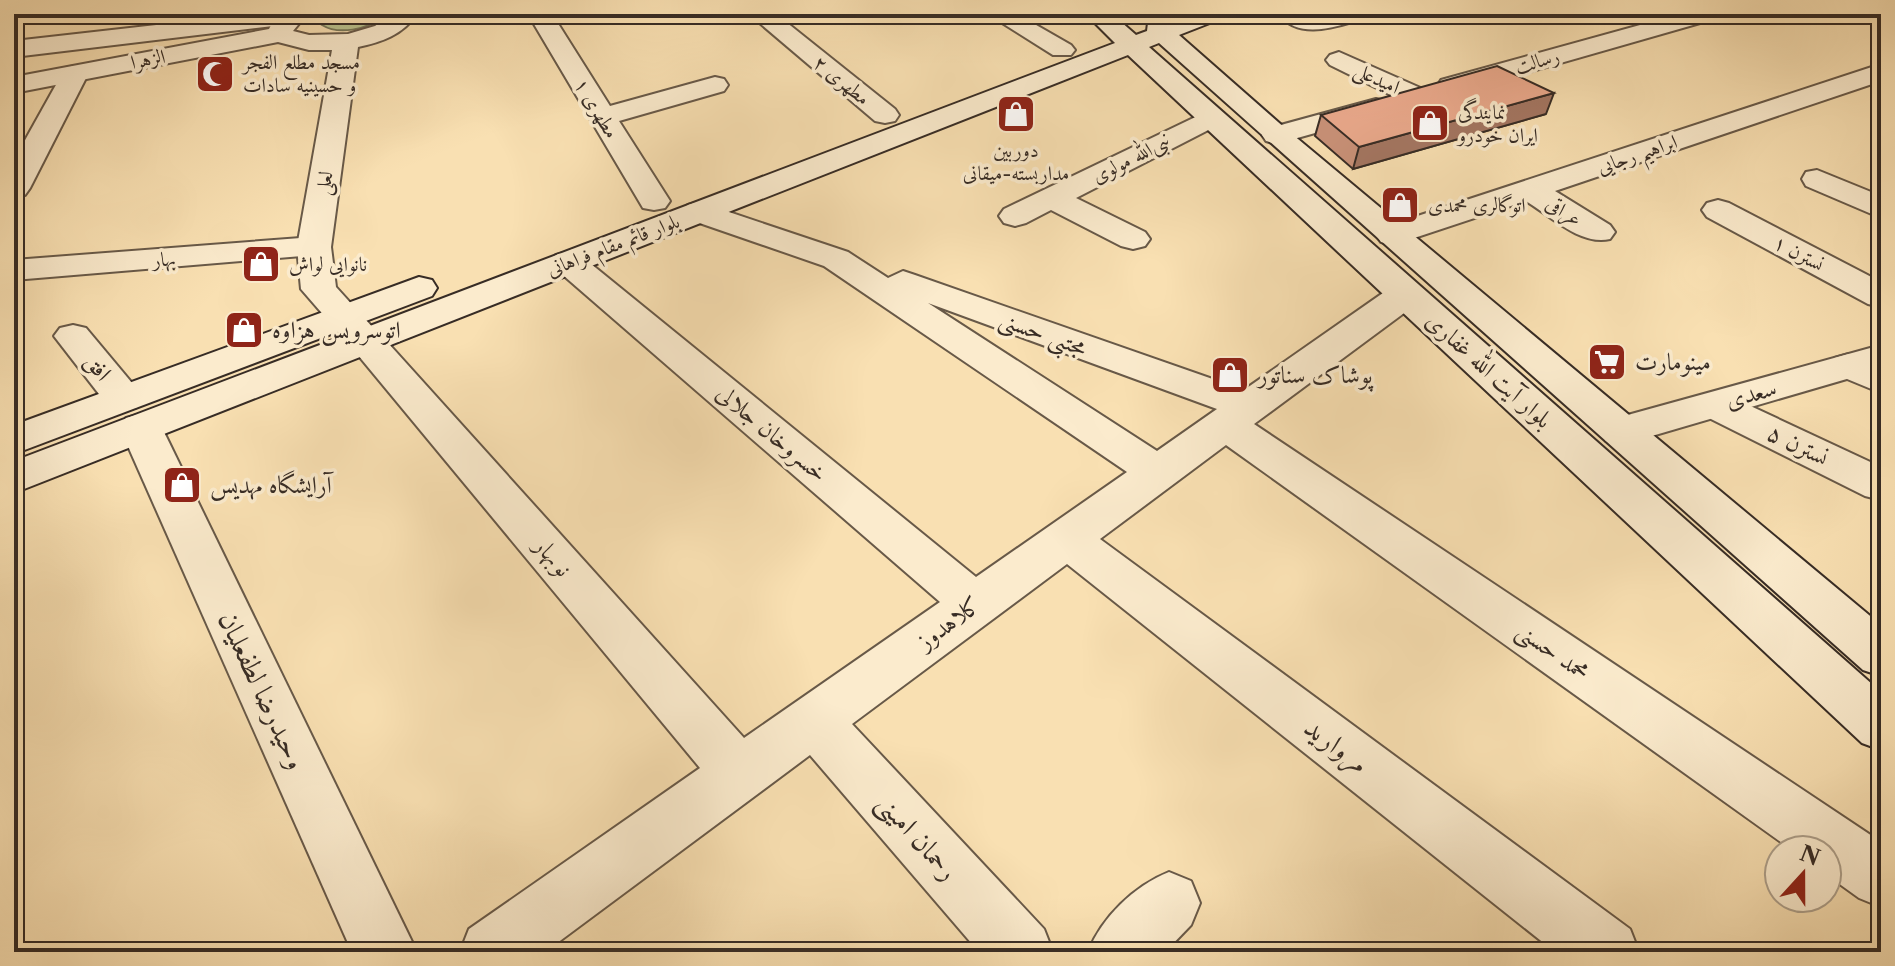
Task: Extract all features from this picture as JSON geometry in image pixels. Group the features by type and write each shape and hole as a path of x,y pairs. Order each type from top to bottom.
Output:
{"street":[{"path":"14,49 290,22 299,42 346,41 392,27 405,14"},
{"name":"مطهری ۱","path":"540,14 654,201"},
{"name":"مطهری ۲","path":"761,14 885,115"},
{"path":"1000,14 1062,50"},
{"name":"بلوار قائم مقام فراهانی","path":"14,478 132,413 354,328 654,201 1137,24 1212,14"},
{"path":"1291,14 1316,24 1355,14"},
{"name":"رسالت","path":"1276,135 1706,14"},
{"name":"الزهرا","path":"14,85 75,74 290,22"},
{"name":"بلوار قائم مقام فراهانی","path":"354,328 568,262 699,212 1137,24"},
{"name":"بلوار آیت الله غفاری","path":"1137,24 1210,118 1881,726"},
{"name":"بلوار آیت الله غفاری","path":"1137,24 1276,135 1881,655"},
{"name":"لعلی","path":"346,41 314,247 319,289 354,328"},
{"name":"امیدعلی","path":"1339,60 1415,96"},
{"name":"ابراهیم رجایی","path":"1393,235 1881,72"},
{"path":"14,188 75,74"},
{"path":"602,117 715,85"},
{"name":"نبی‌الله مولوی","path":"1015,216 1210,118"},
{"path":"1817,179 1881,208"},
{"name":"عراقی","path":"1529,189 1598,232"},
{"name":"نبی‌الله مولوی","path":"1052,198 1133,239"},
{"name":"نسترن ۱","path":"1718,210 1881,296"},
{"name":"مجتبی حسنی","path":"699,212 836,259 1237,416"},
{"name":"بهار","path":"14,270 314,247"},
{"name":"مجتبی حسنی","path":"836,259 1158,472"},
{"name":"خسروخان جلالی","path":"568,262 976,604"},
{"name":"کلاهدوز","path":"492,952 1406,294"},
{"name":"نوبهار","path":"354,328 740,774"},
{"name":"افق","path":"73,336 132,413"},
{"name":"سعدی","path":"1621,431 1870,368"},
{"name":"نسترن ۵","path":"1715,405 1881,485"},
{"name":"بلوار قائم مقام فراهانی","path":"14,440 132,413"},
{"name":"وحیدرضا لطفعلیان","path":"132,413 385,952"},
{"name":"محمد حسنی","path":"1237,416 1881,877"},
{"name":"مروارید","path":"1066,538 1607,952"},
{"name":"رحمان امینی","path":"814,720 1021,952"},
{"path":"1120,952 1169,903"}],"green space":[{"path":"337,14 379,14 381,17 353,30 336,30 322,25 327,18"}],"building":[{"path":"1497,66 1554,93 1359,147 1321,115"}],"place":[{"name":"مسجد مطلع الفجر و حسینیه سادات","path":"215,74"},
{"name":"دوربین مداربسته-میقانی","path":"1016,114"},
{"name":"نمایندگی ایران خودرو","path":"1430,123"},
{"name":"اتوگالری محمدی","path":"1400,205"},
{"name":"نانوایی لواش","path":"261,264"},
{"name":"اتوسرویس هزاوه","path":"244,330"},
{"name":"مینومارت","path":"1607,362"},
{"name":"پوشاک سناتور","path":"1230,375"},
{"name":"آرایشگاه مهدیس","path":"182,485"}]}
